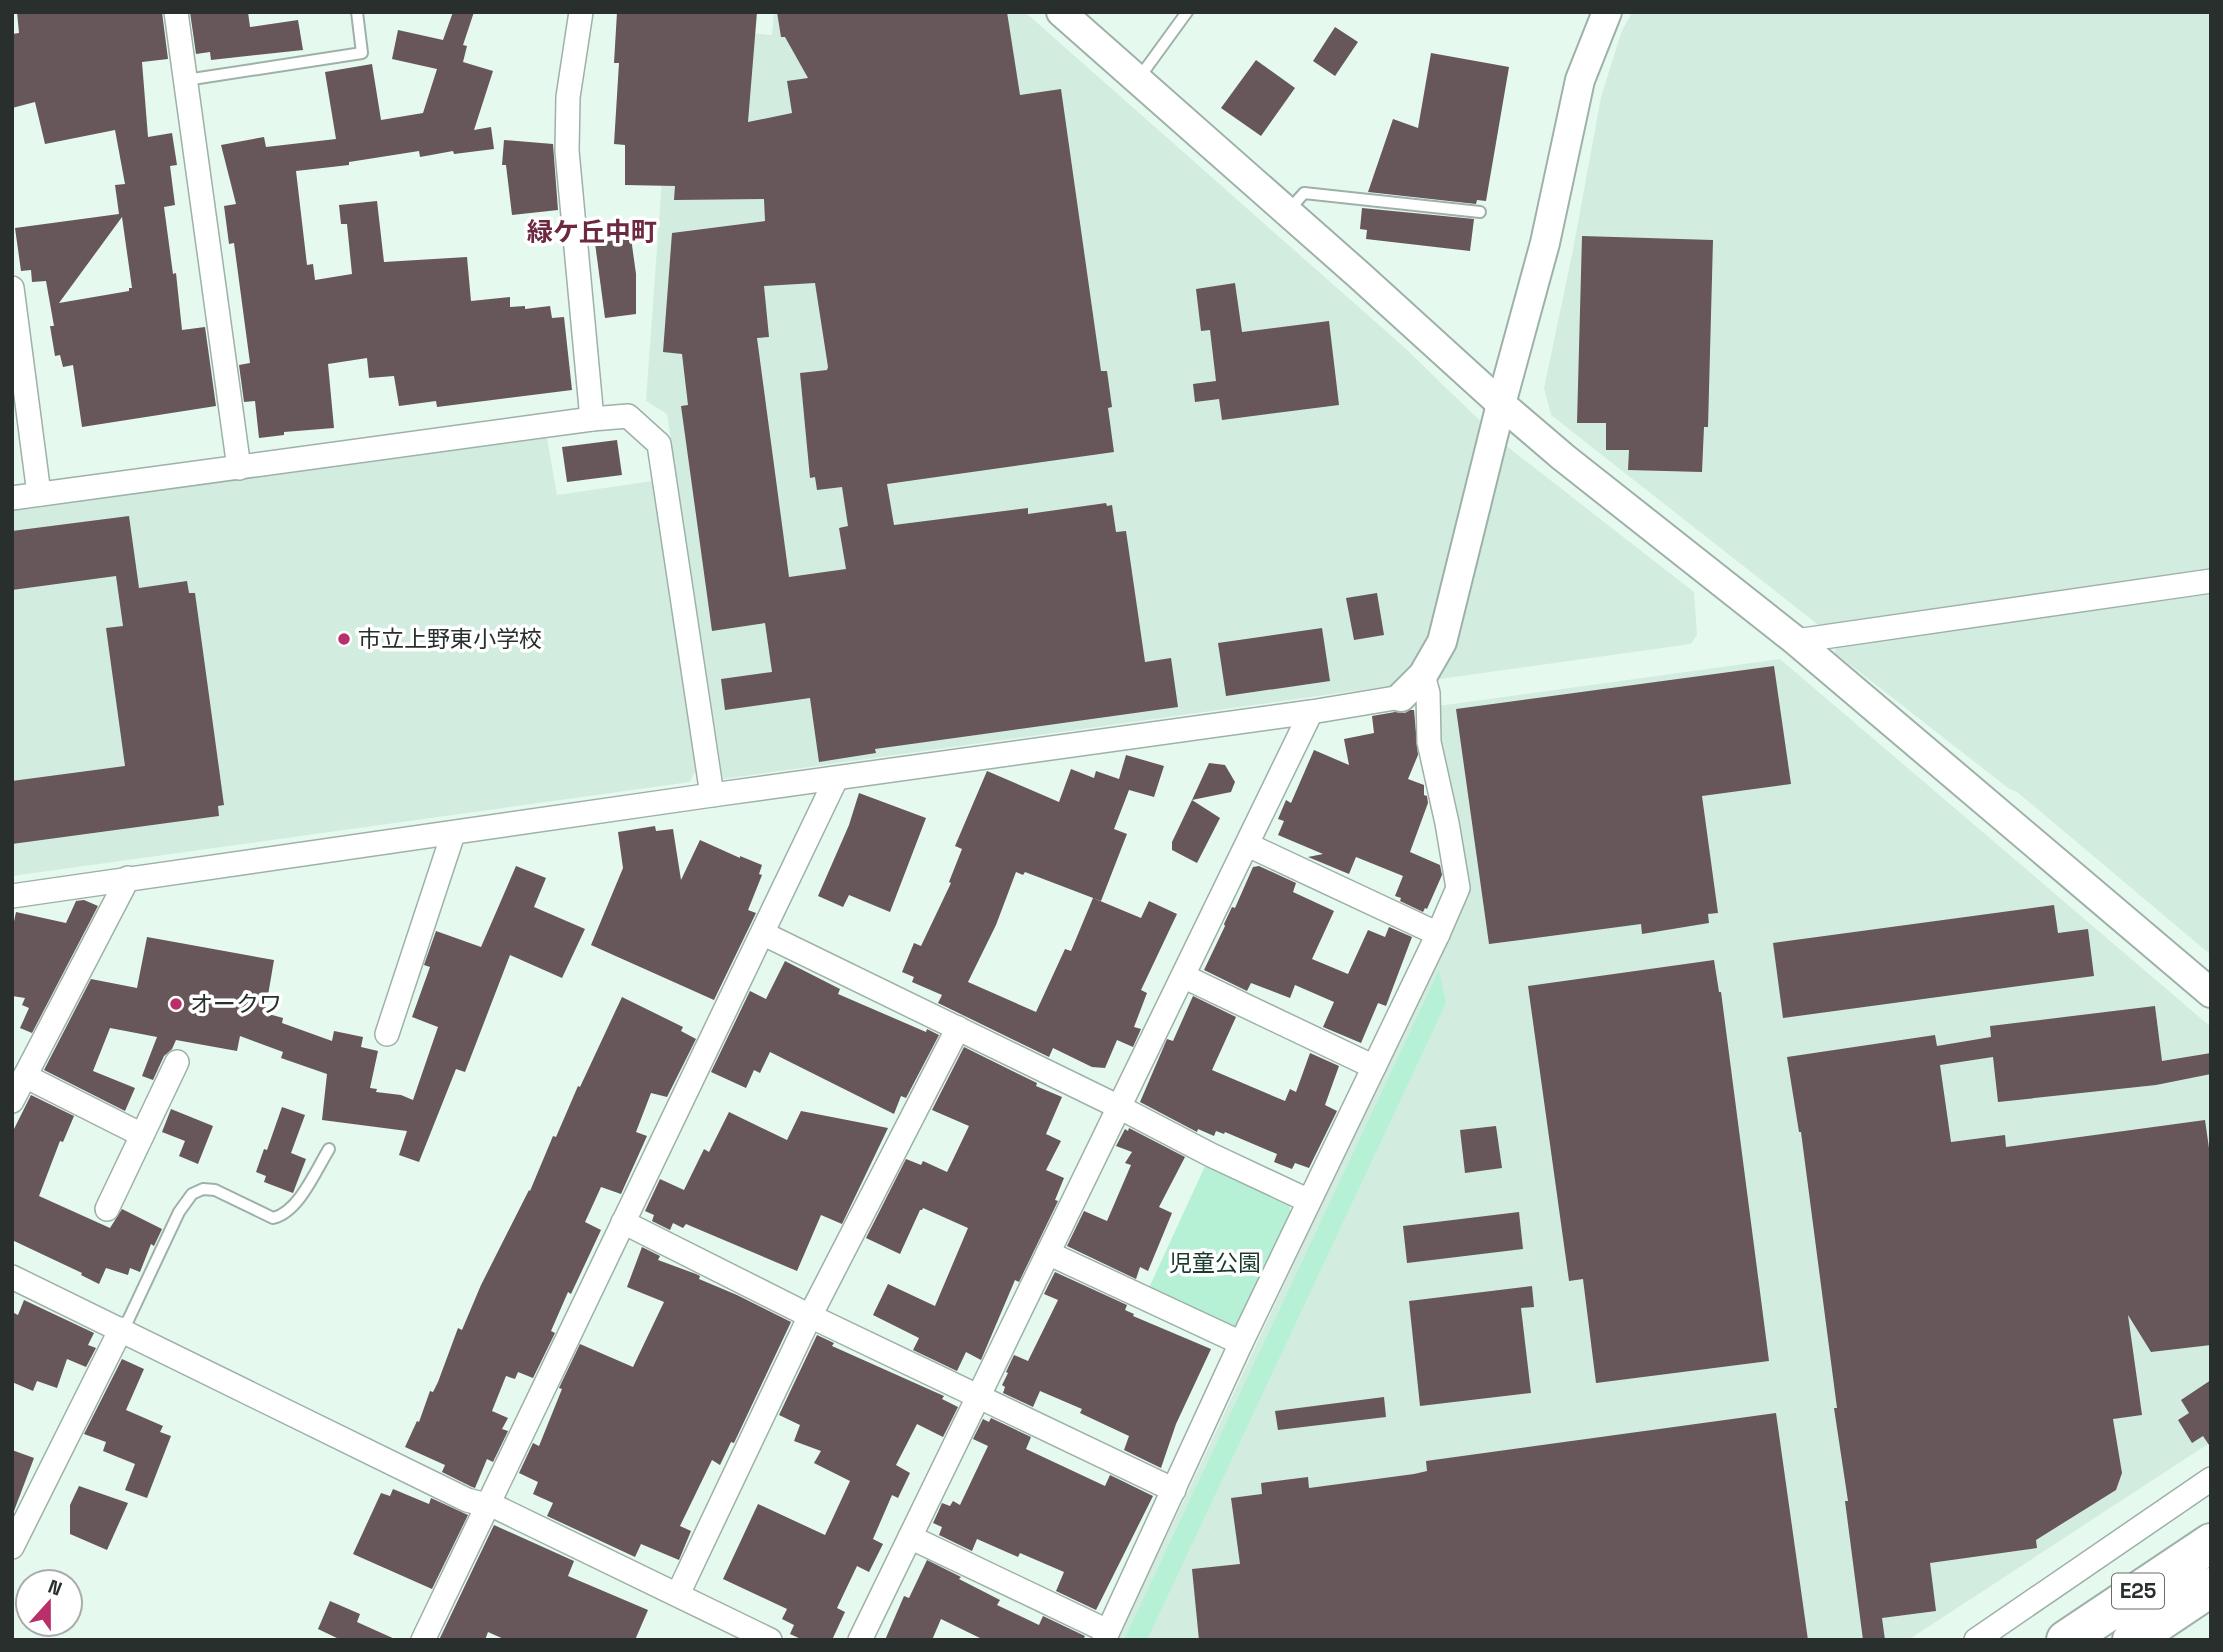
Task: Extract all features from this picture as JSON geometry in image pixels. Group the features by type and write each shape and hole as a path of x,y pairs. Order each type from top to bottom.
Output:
{"highway":[{"name":"E25","path":"2066,1640 2211,1543"},
{"name":"E25","path":"2132,1640 2211,1587"}],"street":[{"path":"176,12 239,468"},
{"path":"581,12 568,97 566,151 592,419"},
{"path":"1061,12 1563,457 1796,641 2211,993"},
{"path":"12,897 128,878 453,834 1401,697 1423,675 1442,642 1501,404 1545,243 1580,80 1607,12"},
{"path":"12,288 39,494"},
{"path":"12,498 628,416 659,444 712,795"},
{"path":"1796,641 2211,581"},
{"path":"910,1537 1105,1635 1458,888 1429,743 1428,693 1423,675"},
{"path":"860,1640 1311,712"},
{"path":"423,1640 764,934 836,779"},
{"path":"387,1034 453,834"},
{"path":"1248,845 1438,934"},
{"path":"12,1101 128,878"},
{"path":"764,934 1119,1107 1210,1155 1309,1201"},
{"path":"1183,976 1374,1068"},
{"path":"678,1594 810,1316 958,1028"},
{"path":"107,1209 177,1062"},
{"path":"25,1076 142,1135"},
{"path":"623,1222 810,1316 1174,1490"},
{"path":"1048,1253 1241,1343"},
{"path":"12,1277 467,1500 498,1508 771,1640"},
{"path":"12,1547 122,1330"},
{"path":"1976,1640 2211,1479"}],"lane":[{"path":"186,80 362,53 356,12"},
{"path":"1138,80 1187,12"},
{"path":"1287,212 1304,192 1480,212"},
{"path":"122,1330 179,1212 192,1194 203,1189 215,1190 273,1218 281,1216 296,1203 329,1149"}],"shaded area":[{"path":"774,12 1025,12 1405,348 1504,444 1694,592 1697,635 1691,644 723,779 667,414 646,401 673,27 772,35"},
{"path":"1632,12 2211,12 2211,572 1821,627 1551,415 1544,388 1601,97 1621,33"},
{"name":"市立上野東小学校","path":"547,438 557,495 652,481 696,769 690,782 12,876 12,509"},
{"path":"2211,594 2211,955 2017,792 2008,788 1835,653 1836,646"},
{"path":"1780,659 2211,1027 2211,1442 1908,1640 1115,1640 1187,1494 1467,890 1437,728 1438,706"}],"green space":[{"path":"1439,970 1446,1003 1147,1640 1124,1640"},
{"name":"児童公園","path":"1206,1164 1289,1203 1291,1215 1242,1323 1231,1328 1147,1292"}],"building":[{"path":"17,12 162,12 168,59 142,62 148,137 172,133 177,165 170,166 175,205 164,207 173,274 176,273 182,330 205,327 216,406 82,427 73,365 63,367 60,355 55,356 50,326 54,326 46,281 32,282 31,270 21,271 15,228 119,214 115,185 125,184 115,130 45,144 35,102 12,108 12,34 19,33","holes":["122,217 132,288 129,288 129,291 59,303"]},
{"path":"190,12 248,12 250,27 298,20 303,50 211,60 210,52 196,54"},
{"path":"453,12 474,12 463,45 467,46 463,62 493,71 474,130 491,127 494,149 454,154 453,151 420,157 419,151 349,162 349,165 296,171 307,265 313,264 315,280 352,274 347,224 341,224 339,205 377,201 384,262 467,257 471,301 510,297 510,307 525,306 525,309 550,306 552,318 564,317 572,390 437,407 436,401 399,406 394,376 369,378 367,358 328,364 334,428 284,432 284,435 259,438 255,401 244,402 239,365 250,363 234,243 229,244 224,206 236,204 221,145 264,137 266,147 336,139 325,72 372,64 381,120 423,113 437,69 392,59 398,30 443,40"},
{"path":"617,12 757,12 748,122 792,113 787,81 808,78 785,37 781,37 777,12 1007,12 1020,95 1061,89 1101,371 1107,371 1112,407 1108,408 1114,452 887,484 894,525 1028,508 1028,514 1106,503 1107,506 1112,505 1116,532 1126,531 1145,662 1171,658 1178,707 875,749 876,753 819,762 810,698 725,710 721,679 772,672 765,623 712,631 681,406 688,405 682,354 663,352 672,233 765,221 764,199 674,200 675,186 625,185 625,145 614,144 619,63 614,63","holes":["815,283 827,370 800,373 810,478 815,477 817,490 842,487 848,526 839,528 846,569 789,577 757,338 769,337 764,286"]},
{"path":"1335,27 1358,42 1335,76 1313,61"},
{"path":"1431,53 1509,67 1486,201 1477,200 1476,204 1368,192 1393,119 1418,128"},
{"path":"1256,60 1295,88 1261,136 1221,108"},
{"path":"504,140 553,144 558,210 512,215 506,165 502,165"},
{"path":"1362,208 1474,219 1470,251 1366,239 1367,230 1360,229"},
{"path":"1582,236 1713,240 1708,427 1704,427 1702,472 1628,470 1629,450 1606,450 1606,423 1577,423"},
{"path":"631,238 636,274 636,314 605,318 595,243"},
{"path":"1235,283 1242,332 1329,321 1339,405 1222,420 1219,399 1195,402 1193,384 1216,381 1210,330 1201,331 1196,289"},
{"path":"617,440 622,475 567,482 562,447"},
{"path":"129,516 139,588 187,581 189,593 195,593 224,805 218,806 219,816 12,844 12,781 125,766 106,628 123,626 116,576 12,590 12,531"},
{"path":"1377,593 1384,635 1354,640 1346,598"},
{"path":"1322,628 1330,681 1226,696 1218,643"},
{"path":"1774,666 1791,784 1702,796 1718,913 1708,914 1709,923 1642,934 1641,924 1489,944 1456,709"},
{"path":"1414,710 1418,755 1408,779 1424,785 1424,795 1427,796 1428,803 1410,852 1440,865 1442,875 1427,909 1423,912 1395,896 1403,876 1356,857 1349,874 1308,857 1323,854 1278,835 1284,821 1278,819 1286,800 1291,803 1314,750 1349,765 1344,739 1374,733 1372,716 1405,713"},
{"path":"1126,755 1164,766 1154,797 1129,790 1114,829 1127,834 1101,901 1025,872 1023,875 1016,872 996,925 968,982 1036,1012 1065,949 1071,951 1093,898 1141,918 1149,901 1177,914 1141,990 1147,993 1134,1027 1141,1029 1133,1047 1117,1040 1105,1068 1092,1067 1053,1048 1049,1057 938,1003 942,995 912,982 914,977 902,972 914,943 921,946 951,883 949,882 962,849 955,846 987,771 1059,802 1071,769 1094,778 1096,771 1119,779"},
{"path":"1209,763 1225,765 1235,782 1231,792 1192,800"},
{"path":"859,793 926,818 890,912 849,895 843,907 818,896 849,825"},
{"path":"1192,800 1220,818 1197,863 1172,850 1172,842"},
{"path":"655,826 656,831 673,829 681,880 700,840 762,865 759,874 762,875 748,910 756,913 714,1000 591,945 623,868 618,832"},
{"path":"516,866 546,878 534,907 585,929 562,978 510,955 465,1072 456,1069 419,1162 399,1155 407,1131 322,1120 327,1074 281,1058 283,1052 240,1036 237,1051 176,1040 172,1049 164,1056 153,1080 142,1076 157,1037 110,1028 93,1071 135,1088 125,1111 44,1070 91,979 137,988 147,937 274,960 265,1013 283,1018 282,1023 332,1041 334,1031 363,1037 361,1047 378,1051 370,1088 377,1089 376,1092 401,1095 413,1100 438,1027 412,1017 430,967 424,965 436,931 481,947"},
{"path":"1259,866 1296,883 1293,892 1334,911 1312,959 1348,974 1368,930 1385,937 1389,927 1412,937 1386,1006 1378,1003 1361,1043 1323,1027 1334,1002 1295,985 1290,998 1251,983 1247,991 1204,970 1253,867"},
{"path":"84,900 98,906 32,1033 20,1028 29,1008 22,1005 25,998 12,996 12,931 16,912 66,923 76,901"},
{"path":"2054,905 2058,933 2088,929 2094,976 1783,1018 1773,943"},
{"path":"1714,960 1721,992 1769,1361 1596,1383 1583,1279 1569,1281 1528,986"},
{"path":"785,961 840,989 838,994 926,1032 927,1029 939,1035 906,1098 901,1096 894,1114 770,1052 760,1073 754,1070 746,1088 711,1072 750,991 766,999"},
{"path":"1193,996 1236,1017 1212,1070 1285,1101 1290,1089 1296,1092 1310,1053 1339,1066 1325,1105 1337,1111 1309,1168 1295,1163 1292,1169 1274,1162 1277,1154 1225,1132 1216,1131 1214,1136 1198,1129 1197,1132 1140,1102 1167,1039 1173,1041"},
{"path":"622,997 683,1027 681,1031 696,1039 667,1097 651,1093 636,1132 647,1136 621,1194 601,1187 585,1222 601,1230 571,1294 568,1292 551,1331 555,1333 533,1378 518,1372 515,1379 506,1376 492,1411 508,1418 502,1429 508,1431 493,1462 487,1459 475,1488 442,1472 445,1465 405,1447 417,1421 419,1422 430,1391 433,1392 438,1382 458,1328 462,1330 481,1285 530,1191 553,1136 556,1137"},
{"path":"2155,1006 2162,1061 2211,1053 2211,1074 2156,1085 1998,1102 1993,1057 1940,1065 1951,1142 2005,1135 2006,1147 2205,1120 2211,1162 2211,1345 2151,1352 2128,1315 2142,1415 2113,1419 2122,1473 2116,1490 2036,1540 2037,1548 1930,1563 1936,1611 1882,1618 1885,1640 1863,1640 1845,1501 1848,1501 1834,1408 1837,1408 1801,1132 1787,1057 1935,1035 1937,1046 1991,1037 1990,1026"},
{"path":"964,1047 1062,1097 1046,1134 1061,1141 1046,1170 1064,1178 1055,1200 1058,1201 1019,1282 1015,1280 981,1360 966,1352 957,1371 913,1350 919,1338 873,1315 888,1284 935,1306 968,1228 923,1208 900,1254 866,1238 906,1159 921,1165 923,1161 947,1172 969,1126 932,1110"},
{"path":"31,1095 74,1116 63,1142 60,1141 39,1196 110,1228 122,1209 162,1229 154,1246 151,1244 140,1272 130,1268 128,1275 106,1268 99,1284 81,1275 82,1273 12,1240 12,1133"},
{"path":"282,1107 305,1115 291,1153 306,1159 293,1193 264,1182 266,1176 256,1172"},
{"path":"171,1109 213,1126 198,1164 179,1156 185,1141 162,1132"},
{"path":"801,1111 888,1128 842,1224 821,1215 797,1271 686,1224 683,1228 673,1223 670,1230 652,1221 654,1215 645,1211 660,1179 684,1190 704,1149 709,1152 729,1112 787,1140"},
{"path":"1496,1126 1502,1168 1465,1173 1460,1130"},
{"path":"1129,1128 1185,1157 1159,1207 1172,1213 1148,1271 1140,1267 1136,1279 1067,1246 1084,1211 1107,1221 1131,1165 1125,1163 1132,1152 1116,1146 1125,1129 1128,1131"},
{"path":"1519,1212 1523,1249 1407,1263 1403,1226"},
{"path":"642,1247 660,1256 658,1260 696,1274 700,1276 699,1279 791,1322 734,1443 731,1442 720,1465 712,1460 680,1526 691,1531 679,1560 641,1544 635,1557 547,1516 553,1503 533,1494 538,1482 519,1473 533,1443 539,1446 562,1389 559,1388 580,1344 633,1367 664,1302 627,1287"},
{"path":"1055,1272 1127,1305 1125,1310 1134,1314 1133,1316 1211,1349 1176,1424 1161,1468 1124,1450 1129,1436 1080,1413 1082,1409 1040,1391 1033,1407 1003,1393 1005,1387 1002,1385 1014,1355 1028,1361 1058,1300 1044,1294"},
{"path":"1532,1286 1534,1307 1521,1308 1531,1393 1420,1406 1409,1301"},
{"path":"24,1300 94,1333 88,1345 96,1348 86,1367 67,1359 57,1388 37,1381 33,1391 12,1382 12,1312 18,1315"},
{"path":"817,1335 834,1343 832,1346 944,1396 942,1399 958,1407 943,1437 917,1424 896,1465 910,1473 898,1498 892,1495 873,1539 883,1544 869,1572 857,1566 837,1608 845,1612 832,1640 803,1640 790,1634 794,1625 782,1619 787,1609 723,1579 758,1504 825,1535 850,1481 814,1463 821,1451 794,1441 800,1425 779,1415"},
{"path":"122,1359 144,1369 126,1410 163,1426 160,1432 171,1436 147,1498 125,1490 135,1464 103,1451 106,1442 84,1434"},
{"path":"2211,1380 2211,1448 2203,1436 2192,1443 2178,1420 2189,1413 2181,1400"},
{"path":"1384,1397 1386,1417 1278,1430 1275,1411"},
{"path":"1776,1413 1808,1640 1199,1640 1192,1569 1240,1564 1231,1498 1262,1494 1261,1483 1308,1477 1309,1488 1414,1474 1427,1471 1426,1461"},
{"path":"991,1418 1031,1437 1026,1449 1105,1486 1110,1475 1153,1496 1096,1610 1056,1591 1064,1572 1020,1553 1018,1557 977,1539 972,1551 939,1535 942,1527 933,1523 942,1503 950,1506 953,1501 960,1505 988,1446 973,1439 983,1419 989,1422"},
{"path":"12,1450 34,1458 14,1511 12,1511"},
{"path":"79,1486 128,1503 107,1550 70,1534 70,1505"},
{"path":"393,1489 429,1504 431,1498 468,1515 432,1589 353,1554 381,1493 390,1496"},
{"path":"494,1525 574,1561 568,1576 648,1610 635,1640 506,1640 488,1632 485,1640 439,1640"},
{"path":"927,1560 1000,1600 997,1605 1039,1625 1043,1616 1085,1636 1083,1640 984,1640 941,1619 932,1640 885,1640 904,1596 909,1598"},
{"path":"330,1601 360,1614 357,1622 397,1640 341,1640 318,1629"}],"place":[{"name":"市立上野東小学校","path":"344,639"},
{"name":"オークワ","path":"176,1004"}],"district":[{"name":"緑ケ丘中町","path":"592,232"}]}
